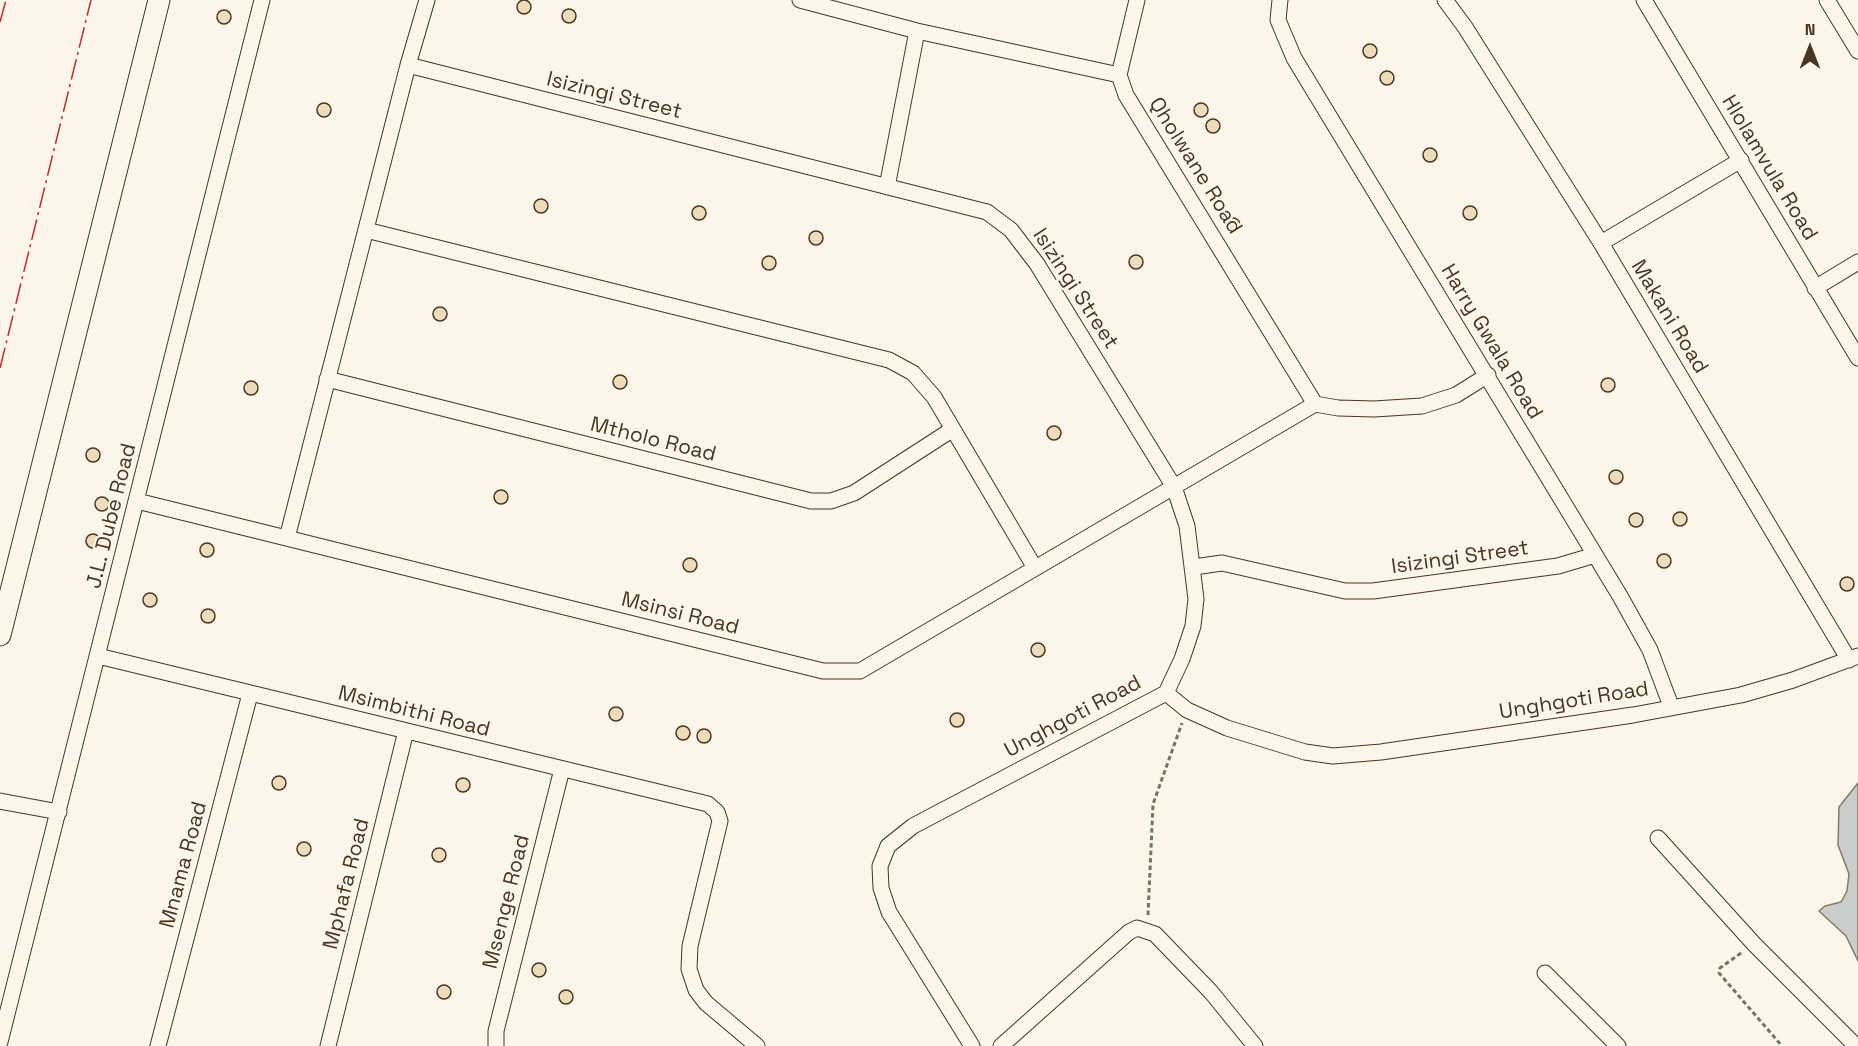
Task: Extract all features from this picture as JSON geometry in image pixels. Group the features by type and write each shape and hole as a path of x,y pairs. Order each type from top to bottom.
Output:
{"street":[{"path":"0,635 159,0"},
{"name":"J.L. Dube Road","path":"0,1042 138,501 262,0"},
{"path":"287,538 408,65 427,0"},
{"path":"800,0 917,31 1119,75 1137,0"},
{"name":"Harry Gwala Road","path":"1280,0 1278,20 1294,58 1595,555 1650,650 1671,706"},
{"name":"Makani Road","path":"1445,0 1465,27 1600,243 1854,658"},
{"name":"Hlolamvula Road","path":"1644,0 1742,160 1858,358"},
{"path":"1827,0 1858,51"},
{"path":"887,187 917,31"},
{"name":"Isizingi Street","path":"408,65 987,213 1011,230 1037,264 1174,487 1187,526 1194,567 1222,563 1345,591 1373,591 1558,566 1595,555"},
{"name":"Qholwane Road","path":"1119,75 1126,96 1315,404"},
{"path":"1600,243 1742,160"},
{"path":"366,230 889,360 913,373 934,396 1035,568"},
{"path":"1815,288 1858,262"},
{"path":"1315,404 1338,408 1374,409 1422,406 1456,395 1488,375"},
{"name":"Mtholo Road","path":"327,379 811,501 831,501 854,493 953,429"},
{"name":"Msinsi Road","path":"138,501 823,670 860,670 1315,404"},
{"path":"1166,693 1182,659 1192,626 1196,599 1194,567"},
{"name":"Msimbithi Road","path":"98,656 708,804 717,812 720,821 690,946 689,969 696,990 706,1003 757,1046"},
{"name":"Unghgoti Road","path":"972,1046 889,912 881,888 880,866 888,846 913,826 1166,693 1187,710 1227,728 1275,744 1334,756 1381,752 1588,722 1766,689 1854,658"},
{"name":"Mnama Road","path":"158,1046 250,694"},
{"name":"Mphafa Road","path":"328,1046 406,732"},
{"name":"Msenge Road","path":"496,1046 496,1031 562,769"},
{"path":"0,801 59,812"},
{"path":"1658,838 1754,945 1856,1046"},
{"path":"1001,1046 1129,932 1137,928 1147,929 1194,973 1255,1046"},
{"path":"1545,973 1618,1046"}],"path":[{"path":"1147,929 1153,804 1187,710"},
{"path":"1754,945 1720,968 1719,973 1782,1046"}],"shaded area":[{"path":"1858,783 1858,961 1846,936 1819,911 1825,906 1841,902 1847,891 1849,874 1838,845 1839,807"}],"building":[{"path":"521,0 527,0 531,7 527,14 521,14 517,10 517,4"},
{"path":"566,9 572,9 576,16 572,23 566,23 562,19 562,13"},
{"path":"221,10 227,10 231,17 227,24 221,24 217,20 217,14"},
{"path":"1367,44 1373,44 1377,51 1373,58 1367,58 1363,54 1363,48"},
{"path":"1384,71 1390,71 1394,78 1390,85 1384,85 1380,81 1380,75"},
{"path":"321,103 327,103 331,110 327,117 321,117 317,113 317,107"},
{"path":"1198,103 1204,103 1208,110 1204,117 1198,117 1194,113 1194,107"},
{"path":"1210,119 1216,119 1220,126 1216,133 1210,133 1206,129 1206,123"},
{"path":"1427,148 1433,148 1437,155 1433,162 1427,162 1423,158 1423,152"},
{"path":"538,199 544,199 548,206 544,213 538,213 534,209 534,203"},
{"path":"696,206 702,206 706,213 702,220 696,220 692,216 692,210"},
{"path":"1467,206 1473,206 1477,213 1473,220 1467,220 1463,216 1463,210"},
{"path":"1230,218 1236,218 1240,225 1236,232 1230,232 1226,228 1226,222"},
{"path":"813,231 819,231 823,238 819,245 813,245 809,241 809,235"},
{"path":"1133,255 1139,255 1143,262 1139,269 1133,269 1129,265 1129,259"},
{"path":"766,256 772,256 776,263 772,270 766,270 762,266 762,260"},
{"path":"437,307 443,307 447,314 443,321 437,321 433,317 433,311"},
{"path":"617,375 623,375 627,382 623,389 617,389 613,385 613,379"},
{"path":"1605,378 1611,378 1615,385 1611,392 1605,392 1601,388 1601,382"},
{"path":"248,381 254,381 258,388 254,395 248,395 244,391 244,385"},
{"path":"1051,426 1057,426 1061,433 1057,440 1051,440 1047,436 1047,430"},
{"path":"90,448 96,448 100,455 96,462 90,462 86,458 86,452"},
{"path":"1613,470 1619,470 1623,477 1619,484 1613,484 1609,480 1609,474"},
{"path":"498,490 504,490 508,497 504,504 498,504 494,500 494,494"},
{"path":"99,497 105,497 109,504 105,511 99,511 95,507 95,501"},
{"path":"1677,512 1683,512 1687,519 1683,526 1677,526 1673,522 1673,516"},
{"path":"1633,513 1639,513 1643,520 1639,527 1633,527 1629,523 1629,517"},
{"path":"90,534 96,534 100,541 96,548 90,548 86,544 86,538"},
{"path":"204,543 210,543 214,550 210,557 204,557 200,553 200,547"},
{"path":"1661,554 1667,554 1671,561 1667,568 1661,568 1657,564 1657,558"},
{"path":"687,558 693,558 697,565 693,572 687,572 683,568 683,562"},
{"path":"1844,577 1850,577 1854,584 1850,591 1844,591 1840,587 1840,581"},
{"path":"147,593 153,593 157,600 153,607 147,607 143,603 143,597"},
{"path":"205,609 211,609 215,616 211,623 205,623 201,619 201,613"},
{"path":"1035,643 1041,643 1045,650 1041,657 1035,657 1031,653 1031,647"},
{"path":"613,707 619,707 623,714 619,721 613,721 609,717 609,711"},
{"path":"954,713 960,713 964,720 960,727 954,727 950,723 950,717"},
{"path":"680,726 686,726 690,733 686,740 680,740 676,736 676,730"},
{"path":"701,729 707,729 711,736 707,743 701,743 697,739 697,733"},
{"path":"276,776 282,776 286,783 282,790 276,790 272,786 272,780"},
{"path":"460,778 466,778 470,785 466,792 460,792 456,788 456,782"},
{"path":"301,842 307,842 311,849 307,856 301,856 297,852 297,846"},
{"path":"436,848 442,848 446,855 442,862 436,862 432,858 432,852"},
{"path":"536,963 542,963 546,970 542,977 536,977 532,973 532,967"},
{"path":"441,985 447,985 451,992 447,999 441,999 437,995 437,989"},
{"path":"563,990 569,990 573,997 569,1004 563,1004 559,1000 559,994"}],"power":[{"path":"0,22 6,0"},
{"path":"0,368 91,0"}]}
